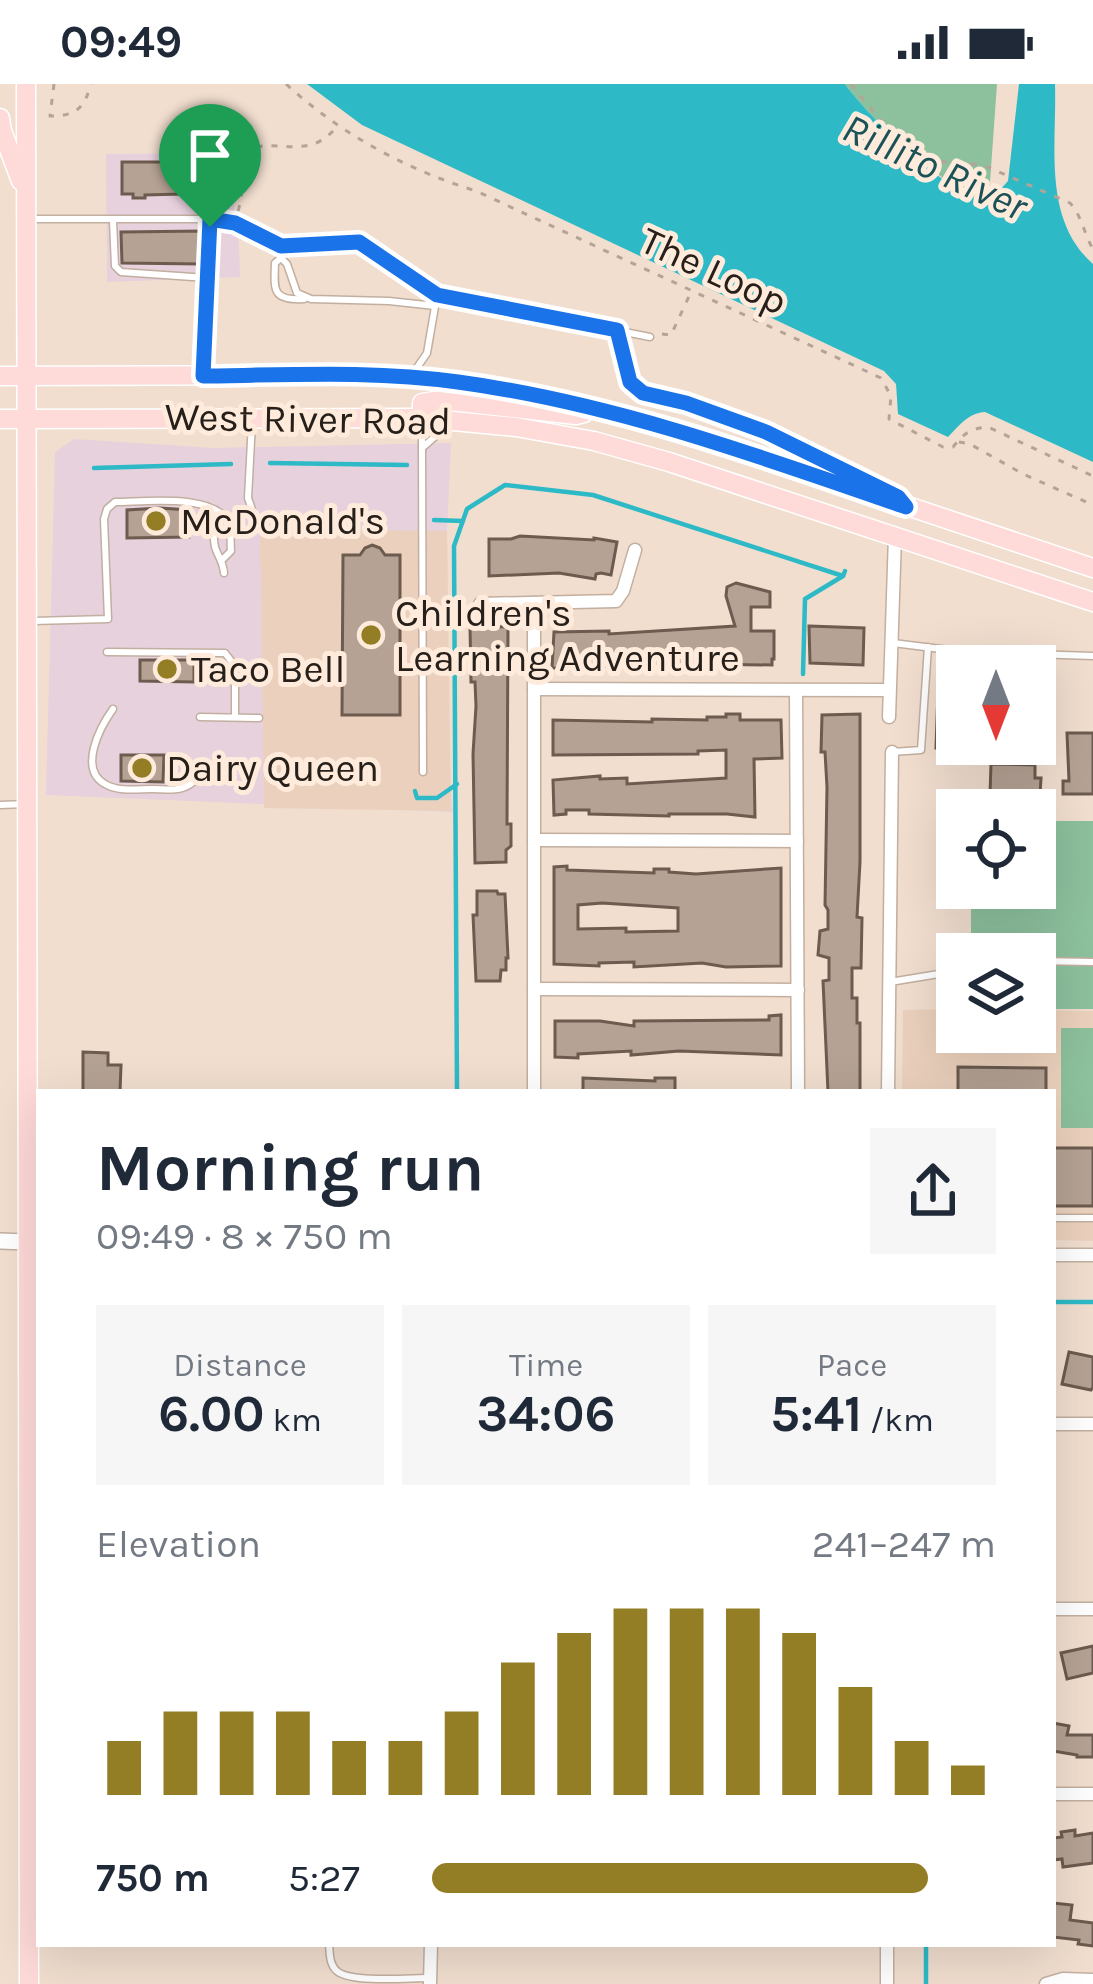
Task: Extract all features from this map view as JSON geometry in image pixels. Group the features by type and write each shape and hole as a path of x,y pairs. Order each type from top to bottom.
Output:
{"main road":[{"path":"26,84 34,1774 29,1984"},
{"path":"0,118 25,190"},
{"name":"West River Road","path":"0,376 410,377 528,393 689,433 1093,568"},
{"path":"422,418 422,404 441,400 576,415 601,410"},
{"name":"West River Road","path":"0,419 422,418 594,441 1093,602"}],"street":[{"path":"889,717 895,536"},
{"path":"480,604 616,601 635,550"},
{"path":"534,603 534,1089"},
{"path":"534,689 889,690"},
{"path":"796,690 798,1089"},
{"path":"888,1089 892,752"},
{"path":"534,840 797,842"},
{"path":"534,989 798,990"},
{"path":"0,1241 33,1242"},
{"path":"1056,1255 1093,1255"},
{"path":"1056,1424 1093,1424"},
{"path":"1056,1609 1093,1610"},
{"path":"1056,1794 1093,1794"},
{"path":"430,1947 430,1981"},
{"path":"887,1947 887,1984"},
{"path":"1046,1984 1093,1980"}],"lane":[{"path":"25,218 210,219 235,223 281,246 359,242 437,295 650,337"},
{"path":"203,376 210,219"},
{"path":"113,220 115,266 121,272 207,278"},
{"path":"281,246 281,258"},
{"path":"281,258 297,293 311,299"},
{"path":"281,258 274,263 274,289 289,300 435,306"},
{"path":"410,377 427,353 437,295"},
{"path":"617,330 630,382 643,393 766,432 898,497 906,507 895,536"},
{"path":"253,418 248,498 257,524"},
{"path":"422,418 423,772"},
{"path":"422,448 461,420"},
{"path":"27,621 108,619 104,519 116,502 207,504 230,526 231,551 223,559"},
{"path":"207,504 214,517 215,550 223,559 224,573"},
{"path":"890,643 965,652 1093,656"},
{"path":"892,752 921,750 928,647"},
{"path":"107,652 225,653 236,666 235,717"},
{"path":"113,709 94,750 94,770 102,783 118,788 182,789 208,764"},
{"path":"200,717 260,718"},
{"path":"0,805 27,804"},
{"path":"1056,961 1093,962"},
{"path":"890,982 936,974"},
{"path":"1056,1218 1093,1218"},
{"path":"329,1947 330,1961 339,1973 430,1981"}],"path":[{"path":"55,84 50,116 67,116 86,103 91,84"},
{"name":"The Loop","path":"286,84 366,145 412,168 476,191 881,378 891,396 889,419 944,447 953,447 962,435 977,428 988,428 1093,476"},
{"path":"850,84 879,119 931,157 983,165 1062,199 1076,209 1093,249"},
{"path":"235,223 244,184 240,155 249,147 313,146 327,139 338,124"},
{"path":"650,337 671,335 692,291"},
{"path":"957,442 970,444 1093,505"}],"shaded area":[{"path":"228,153 240,277 107,282 106,154"},
{"path":"74,439 214,448 451,443 447,531 453,812 46,795 55,452"},
{"path":"260,529 447,531 451,811 264,808"},
{"path":"936,1009 936,1053 1056,1053 1056,1010 1093,1011 1093,1241 1056,1240 1056,1089 902,1089 903,1010"}],"green space":[{"path":"845,84 997,84 989,196 975,198 959,191 885,128"},
{"path":"1056,821 1093,821 1093,1009 1056,1009 1056,933 971,933 971,909 1056,909"},
{"path":"1061,1028 1093,1028 1093,1128 1061,1128"}],"water":[{"path":"307,84 845,84 907,149 946,181 978,199 998,192 1008,181 1019,84 1055,84 1059,203 1077,246 1093,264 1093,462 985,412 969,417 948,437 898,414 896,384 884,371 362,125"}],"building":[{"path":"122,162 181,162 181,194 133,198 133,194 122,194"},
{"path":"202,231 200,264 122,263 121,232"},
{"name":"McDonald's","path":"127,510 189,510 189,537 127,538"},
{"path":"520,536 617,542 611,575 596,574 595,579 559,573 489,576 489,539"},
{"name":"Children's Learning Adventure","path":"372,545 385,555 400,555 400,715 342,715 343,555 360,555"},
{"path":"736,583 770,592 770,607 751,607 751,631 774,631 772,665 627,663 552,668 554,632 609,634 735,626 726,596 727,587"},
{"path":"470,626 508,627 507,824 511,824 511,846 506,862 475,863 476,706"},
{"path":"809,626 864,628 863,665 810,663"},
{"name":"Taco Bell","path":"140,660 194,660 194,682 140,681"},
{"path":"740,714 740,720 781,720 782,758 754,759 755,817 589,814 589,810 554,815 553,780 600,776 627,778 627,784 726,778 726,750 553,755 553,720 652,722 707,720"},
{"path":"860,714 857,917 862,918 861,968 852,968 852,998 857,998 860,1023 860,1089 828,1089 823,981 829,980 829,958 818,955 820,931 828,929 822,715"},
{"path":"1067,733 1093,733 1093,794 1063,794 1063,781 1069,781"},
{"name":"Dairy Queen","path":"121,755 164,755 163,782 121,781"},
{"path":"991,765 1035,765 1035,778 1041,778 1040,789 990,789"},
{"path":"554,867 654,873 654,869 669,869 696,874 781,868 781,966 554,964","holes":["578,905 678,908 678,931 578,929"]},
{"path":"477,891 505,894 508,958 500,981 476,981 473,915 477,915"},
{"path":"781,1015 781,1055 679,1051 631,1055 631,1051 555,1057 555,1021 634,1026 634,1021 769,1020 769,1016"},
{"path":"83,1052 108,1053 108,1065 121,1065 120,1089 83,1089"},
{"path":"958,1067 1046,1068 1046,1089 958,1089"},
{"path":"583,1078 675,1078 675,1089 583,1089"},
{"path":"1056,1148 1093,1148 1093,1206 1056,1206"},
{"path":"1069,1352 1093,1357 1091,1390 1062,1384"},
{"path":"1093,1646 1093,1673 1067,1679 1061,1653"},
{"path":"1056,1724 1069,1726 1067,1735 1093,1735 1093,1757 1056,1752"},
{"path":"1061,1832 1093,1833 1093,1863 1063,1867 1062,1859 1056,1860 1056,1838 1062,1837"},
{"path":"1056,1903 1072,1905 1070,1920 1093,1923 1093,1946 1078,1944 1079,1940 1056,1937"}],"waterway":[{"path":"270,463 407,465"},
{"path":"94,468 231,464"},
{"path":"457,1089 454,546 467,509 505,485 593,495 843,576 845,571"},
{"path":"434,520 463,521"},
{"path":"803,674 805,599 843,576"},
{"path":"415,791 417,798 437,798 457,784"},
{"path":"1056,1302 1093,1302"},
{"path":"926,1947 926,1984"}],"place":[{"name":"McDonald's","path":"156,521"},
{"name":"Children's Learning Adventure","path":"371,635"},
{"name":"Taco Bell","path":"167,669"},
{"name":"Dairy Queen","path":"142,768"}],"route":[{"path":"210,219 235,223 281,246 359,242 437,295 617,330 630,382 643,393 766,432 898,497 906,507 689,433 528,393 387,375 203,376 210,227 210,219"}],"water label":[{"name":"Rillito River","path":"935,167"}]}
